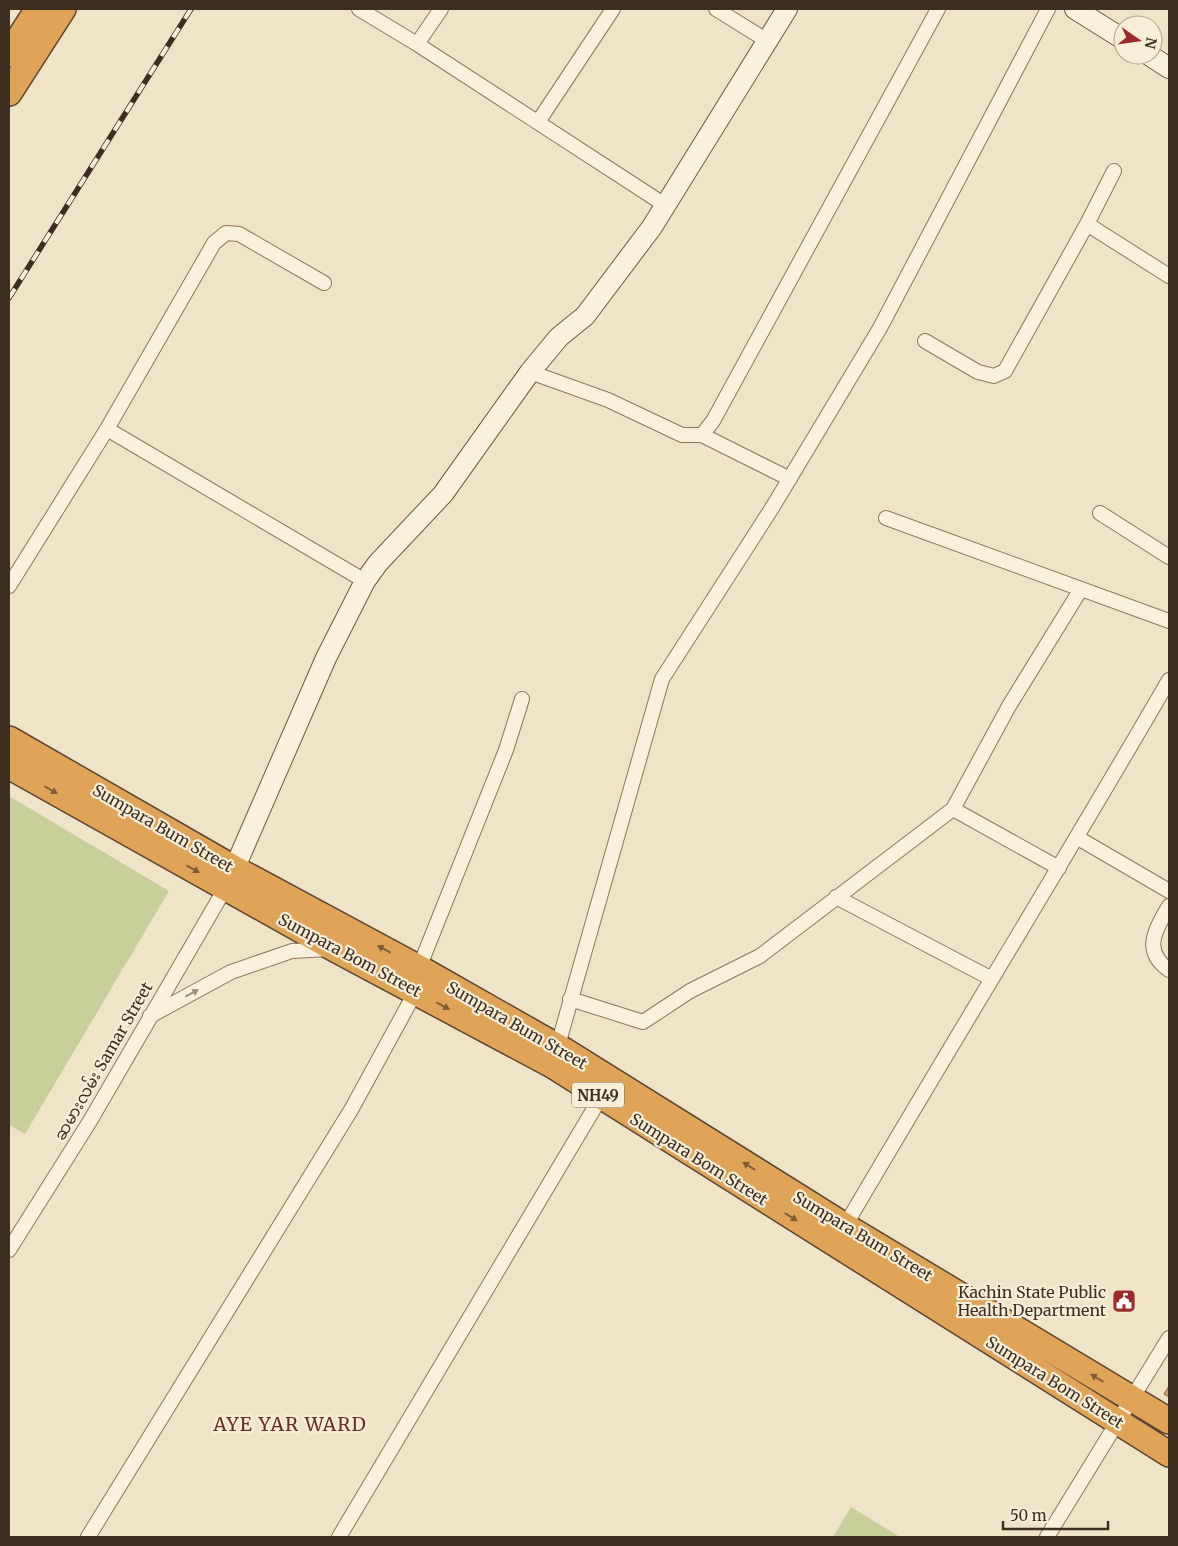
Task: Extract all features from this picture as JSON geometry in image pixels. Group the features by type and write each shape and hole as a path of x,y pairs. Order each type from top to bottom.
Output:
{"highway":[{"path":"9,54 37,23 63,9"},
{"path":"9,92 37,23"},
{"name":"Sumpara Bum Street","path":"9,739 230,878 555,1056 845,1226 1169,1421"},
{"name":"Sumpara Bom Street","path":"9,766 230,878 336,949 417,980"},
{"name":"Sumpara Bom Street","path":"555,1056 601,1097 1169,1454"}],"street":[{"path":"360,9 665,205"},
{"path":"417,44 441,9"},
{"path":"538,122 614,9"},
{"path":"716,9 766,40"},
{"path":"230,878 326,658 365,581 378,563 443,494 530,372 559,338 585,316 652,227 766,40 787,9"},
{"path":"702,435 713,421 938,9"},
{"path":"555,1056 662,679 790,479 880,328 1048,9"},
{"path":"1075,9 1113,33"},
{"path":"925,341 978,372 994,376 1005,371 1087,224 1114,171"},
{"path":"1087,224 1169,276"},
{"path":"9,586 107,429 214,243 226,233 239,234 324,283"},
{"path":"530,372 608,400 682,435 702,435 790,479"},
{"path":"107,429 365,581"},
{"path":"1100,513 1169,556"},
{"path":"886,518 1169,621"},
{"path":"570,999 643,1022 690,991 760,956 953,809 1009,706 1081,589"},
{"path":"845,1226 1078,838 1169,680"},
{"path":"88,1537 351,1110 417,980 506,750 522,699"},
{"path":"953,809 1059,868"},
{"path":"1078,838 1169,891"},
{"name":"ဆမားလမ်း Samar Street","path":"9,1250 90,1121 230,878"},
{"path":"836,897 992,979"},
{"path":"1169,906 1158,925 1152,947 1158,962 1169,970"},
{"path":"150,1016 231,972 292,952 336,949"},
{"path":"339,1537 601,1097"},
{"path":"1047,1537 1119,1423 1169,1338"}],"green space":[{"path":"9,796 169,891 25,1134 9,1125"},
{"path":"851,1507 900,1537 833,1537"}],"building":[{"path":"1169,1386 1169,1397 1164,1394"}],"railway":[{"path":"9,298 191,9"}],"place":[{"name":"Kachin State Public Health Department","path":"1124,1301"}],"district":[{"name":"AYE YAR WARD","path":"290,1424"}]}
